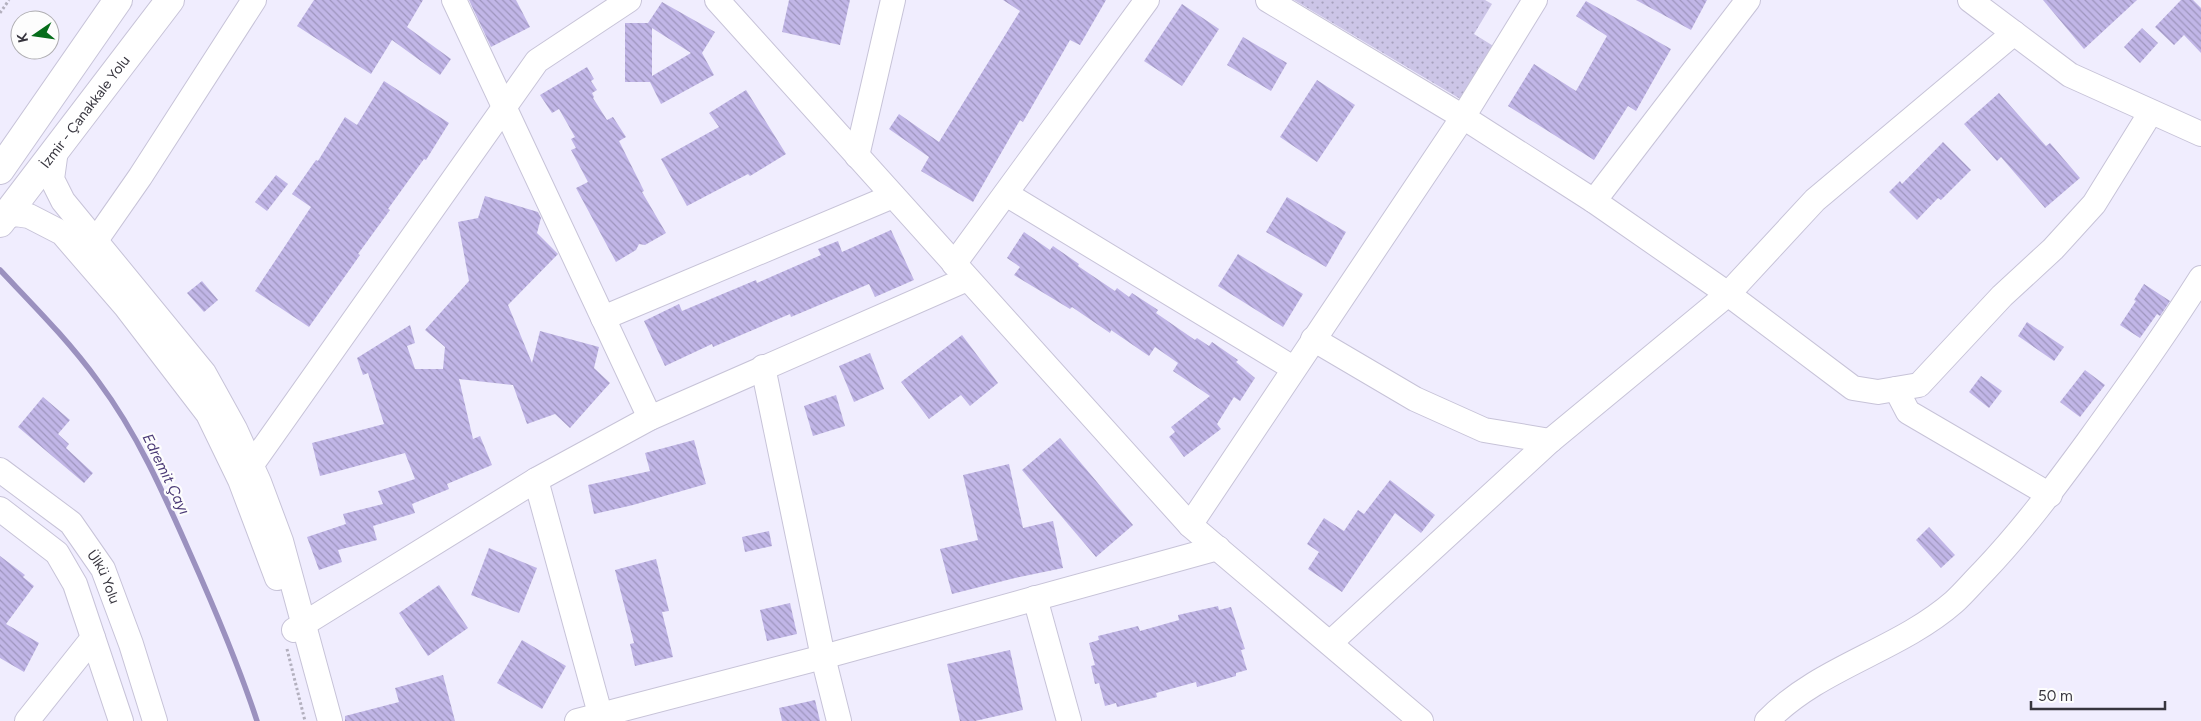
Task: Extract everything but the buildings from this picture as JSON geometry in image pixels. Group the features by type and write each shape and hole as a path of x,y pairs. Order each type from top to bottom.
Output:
{"highway":[{"path":"1,166 118,0"},
{"name":"İzmir - Çanakkale Yolu","path":"1,221 170,0"}],"street":[{"path":"89,250 140,177 254,0"},
{"path":"454,0 650,418"},
{"path":"245,473 538,62 629,0"},
{"path":"717,0 1190,525 1421,721"},
{"path":"857,156 893,0"},
{"path":"294,633 536,480 650,418 961,272 1006,194 1147,0"},
{"path":"1268,0 1462,116 1594,201 1728,294 1854,388 1878,392 1919,384 2002,296 2054,250 2094,204 2151,112"},
{"path":"1594,201 1748,0"},
{"path":"1970,0 2070,76 2201,134"},
{"path":"1190,525 1462,116 1531,1"},
{"path":"1330,643 1550,441 1728,294 1815,200 2014,33"},
{"path":"56,150 52,179 89,250 126,307 208,414 245,473 281,540 294,633 316,721"},
{"path":"1006,194 1293,368"},
{"path":"603,318 893,196"},
{"path":"1,221 15,214 29,216 89,250"},
{"path":"1767,721 1784,704 1846,666 1915,629 1954,602 2014,540 2050,494 2166,334 2201,278"},
{"path":"1312,339 1415,399 1484,430 1550,441"},
{"path":"763,366 823,657 839,721"},
{"path":"1896,389 1908,412 2050,494"},
{"name":"Ülkü Yolu","path":"0,470 71,524 103,569 131,644 155,721"},
{"path":"536,480 601,718"},
{"name":"Ülkü Yolu","path":"0,509 56,553 75,584 121,721"},
{"path":"577,721 601,718 1218,548"},
{"path":"1035,598 1069,721"},
{"path":"294,633 330,721"},
{"path":"27,721 93,638"}],"path":[{"path":"0,13 9,0"},
{"path":"294,633 305,721"}],"shaded area":[{"path":"1294,0 1485,0 1492,4 1474,34 1495,47 1462,100"}],"waterway":[{"name":"Edremit Çayı","path":"0,270 51,324 87,366 112,401 137,442 208,593 234,656 257,721"}]}
